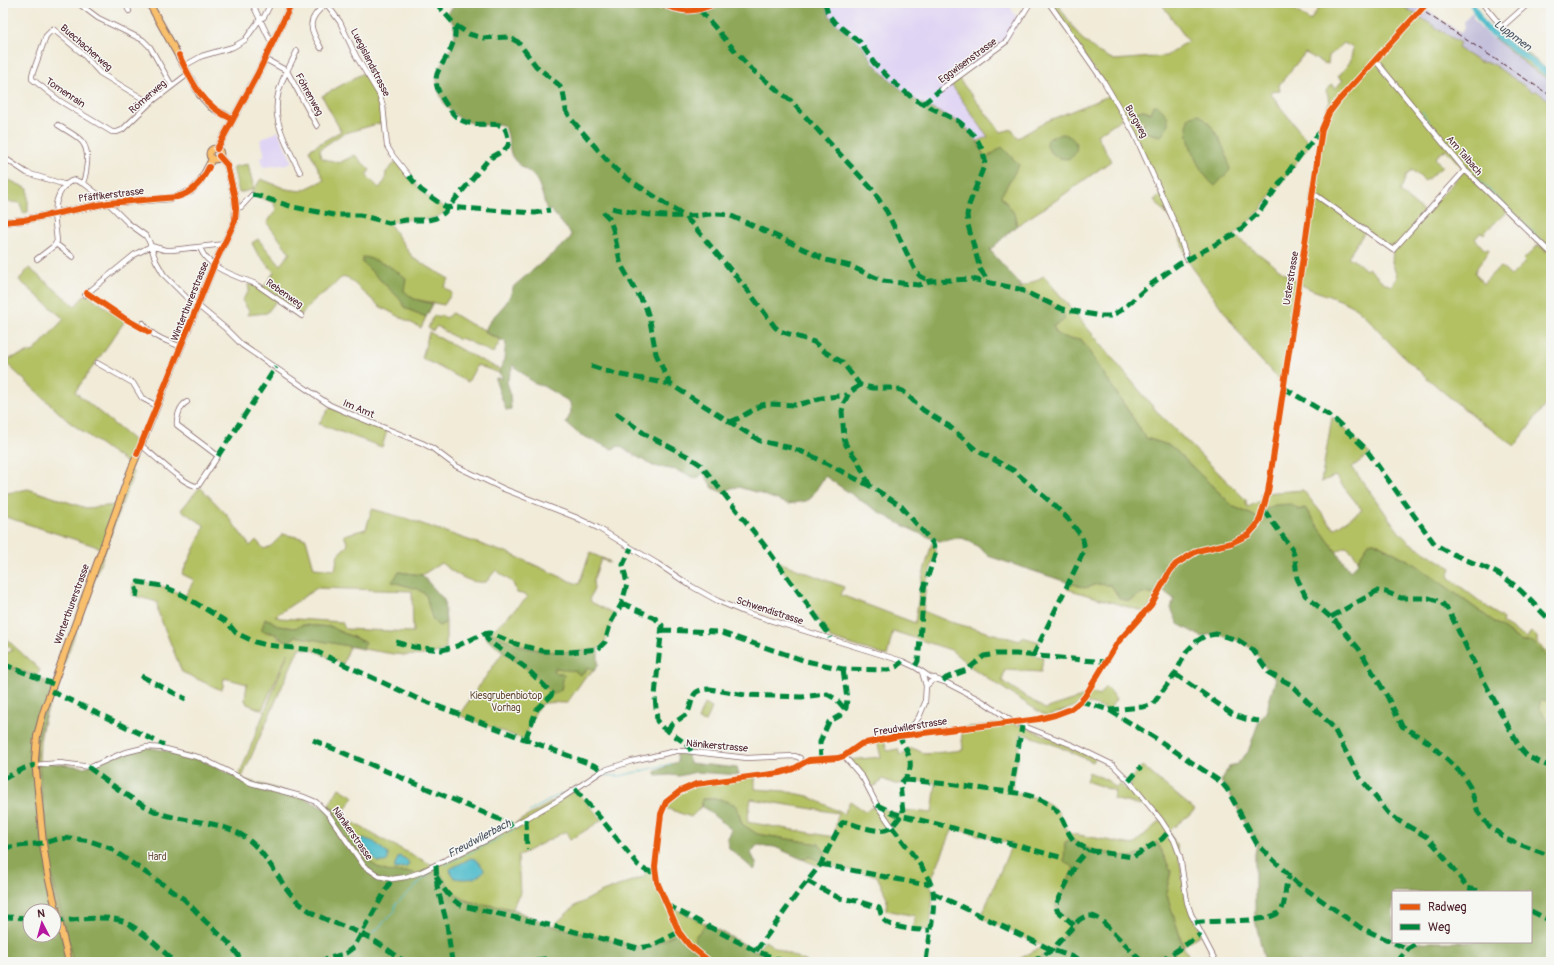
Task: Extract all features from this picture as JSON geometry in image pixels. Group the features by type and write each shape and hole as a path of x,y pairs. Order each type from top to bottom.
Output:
{"main road":[{"path":"149,3 188,74 206,102 215,110 232,119"},
{"path":"217,149 265,59 292,3"},
{"path":"659,3 674,9 687,11 700,10 713,4"},
{"path":"213,148 217,149 220,152 220,156 217,159 212,159 209,156 210,151 213,148"},
{"name":"Winterthurerstrasse","path":"68,959 46,864 35,765 36,740 41,717 112,519 198,306 213,264 235,221 236,208 227,165 220,156"},
{"name":"Pfäffikerstrasse","path":"3,222 24,220 108,203 182,196 191,191 200,182 212,159"}],"street":[{"path":"78,3 98,18 143,40 150,47 172,86"},
{"path":"124,3 129,11"},
{"path":"252,3 270,40 273,43"},
{"path":"184,66 207,54 230,48 244,42 260,20 264,17 271,3"},
{"path":"321,48 315,36 311,22 314,14 326,3"},
{"name":"Luegislandstrasse","path":"326,3 340,22 356,56 379,94 387,146 408,176"},
{"name":"Eggwisenstrasse","path":"940,90 1007,41 1030,3"},
{"name":"Burgweg","path":"1049,3 1104,82 1134,133 1176,226 1187,259"},
{"name":"Usterstrasse","path":"1197,551 1231,543 1243,538 1256,526 1264,510 1268,492 1322,129 1325,121 1339,100 1427,3"},
{"path":"1482,3 1502,27 1529,3"},
{"name":"Buechacherweg","path":"53,29 83,54 100,73 150,103"},
{"name":"Tomenrain","path":"53,29 46,36 32,75 32,79 60,101 112,132 118,132"},
{"path":"297,51 277,95 276,102 277,121 282,136 300,172"},
{"path":"265,59 287,71"},
{"name":"Am Talbach","path":"1375,60 1465,170 1551,253"},
{"name":"Föhrenweg","path":"287,71 317,126"},
{"name":"Römerweg","path":"118,132 122,130 150,103 188,74"},
{"path":"37,259 56,244 55,203 66,185 73,180 83,182 86,174 86,146 80,139 58,126"},
{"path":"3,157 17,167 34,176 66,185"},
{"path":"1313,193 1393,250 1465,170"},
{"name":"Im Amt","path":"83,182 108,203 128,223 146,236 156,261 164,275 189,300 225,328 242,345 330,405 422,443 432,448 456,466 528,499"},
{"path":"236,208 241,207 252,195"},
{"path":"56,244 73,256"},
{"path":"85,295 134,255 151,246 168,250 222,244"},
{"name":"Rebenweg","path":"200,247 203,255 213,264 239,278 256,284 302,316"},
{"path":"143,323 149,332 164,341 181,347"},
{"path":"97,362 133,383 142,398 157,406"},
{"path":"141,445 171,471 193,486 198,486 218,456 177,425 176,421 179,413 184,403 187,402"},
{"name":"Schwendistrasse","path":"528,499 575,517 598,528 658,564 695,589 730,607 902,661 922,672 947,682 982,701 1013,722"},
{"name":"Freudwilerstrasse","path":"710,962 682,936 657,882 655,857 660,819 663,807 671,798 680,791 696,784 779,773 793,769 809,760 844,756 861,744 910,734 1013,722 1055,715 1071,709 1081,701 1115,646 1155,600 1170,571 1181,559 1197,551"},
{"path":"910,734 910,730 924,709 926,686 922,672"},
{"path":"926,686 935,678"},
{"path":"1018,721 1026,727 1072,745 1113,765 1129,781 1161,820 1174,840 1180,856 1187,902 1191,914 1216,962"},
{"name":"Nänikerstrasse","path":"35,765 60,763 91,767 123,753 148,747 162,748 201,758 251,783 304,797 316,802 328,814 364,866 379,876 392,879 411,876 430,868 521,822 562,798 602,771 632,761 676,751 686,751 747,758 795,756 800,758 802,763"},
{"path":"844,756 863,778 877,805 892,826"}],"shaded area":[{"path":"825,3 1008,3 1019,22 1010,37 950,83 989,137 978,141 966,127 915,100 892,81 874,63 860,42 835,23 828,14"},
{"path":"1398,3 1417,3 1461,33 1465,28 1464,22 1473,12 1473,18 1481,29 1524,61 1524,63 1551,81 1551,102 1491,63 1479,62 1475,60 1457,48 1460,43"},
{"path":"278,131 292,162 289,164 263,167 260,158 264,156 264,151 260,140"}],"green space":[{"path":"457,3 825,3 830,16 834,21 864,47 880,70 913,99 960,123 974,136 985,159 1002,147 1019,165 1001,196 1016,216 1016,226 990,250 1022,287 1019,289 1062,309 1065,319 1053,326 1057,334 1070,339 1081,339 1146,438 1171,446 1234,507 1260,519 1264,510 1275,505 1291,504 1299,510 1305,508 1350,571 1358,563 1358,559 1369,543 1374,542 1415,564 1522,642 1533,642 1551,660 1551,700 1541,700 1539,707 1551,727 1551,962 1265,962 1255,920 1255,854 1257,844 1227,789 1221,782 1229,766 1237,764 1248,752 1259,721 1266,712 1276,678 1268,671 1251,648 1242,643 1215,634 1202,637 1178,624 1171,608 1174,599 1161,589 1158,595 1142,593 1130,601 1120,599 1111,585 1097,584 1085,588 988,556 967,540 957,538 942,541 936,540 892,520 825,476 810,499 806,501 788,504 738,487 731,488 724,493 713,488 703,473 697,479 676,470 653,466 619,446 612,449 579,434 566,423 571,413 570,402 543,386 535,384 513,365 507,382 510,393 511,409 506,410 496,378 503,378 499,373 504,359 506,342 485,332 489,322 510,296 514,286 570,239 571,234 551,210 547,211 536,179 517,163 512,156 505,127 500,124 475,124 459,118 452,112 442,99 437,77 438,72 454,41 455,25 446,15"},
{"path":"1049,3 1061,3 1060,8 1081,38 1098,52 1114,60 1166,56 1188,41 1161,3 1286,3 1310,21 1322,3 1398,3 1460,43 1458,48 1479,62 1491,63 1533,92 1535,90 1551,102 1551,397 1515,446 1471,414 1430,380 1397,350 1356,308 1300,284 1284,385 1254,353 1187,259 1176,226 1154,200 1162,194 1124,117 1097,135 1111,161 1055,201 1016,226 1016,216 1001,196 992,153 985,160 978,141 988,137 950,83 958,78 1001,132 1012,129 1018,138 1047,121 1111,95","holes":["1344,43 1353,48 1350,62 1338,77 1343,80 1336,88 1331,84 1326,91 1330,101 1317,129 1318,135 1322,130 1299,284 1234,235 1260,211 1310,144 1270,92 1280,91 1279,85 1305,53 1328,64 1329,56","1156,105 1168,117 1161,136 1148,133 1141,127 1145,122 1135,115 1138,111 1144,110 1150,113","1445,149 1465,170 1425,213 1400,192 1406,176 1412,170 1425,181 1442,167 1435,158 1442,152 1445,152","1508,211 1547,252 1538,245 1523,260 1525,262 1511,276 1501,267 1498,268 1483,284 1475,273 1489,249 1484,249 1475,239 1480,233 1483,233 1483,235","1366,230 1393,250 1392,262 1397,277 1391,286 1381,280 1368,268 1366,270 1348,257"]},
{"path":"1497,34 1528,54 1551,73 1551,81 1524,63 1494,38"},
{"path":"363,73 377,94 384,122 342,134 320,149 321,157 339,163 355,155 370,170 366,175 379,188 385,181 386,172 397,161 426,195 448,208 436,217 389,223 413,258 449,279 444,287 452,293 444,305 414,299 362,262 400,299 405,308 426,317 421,328 379,306 347,277 341,278 332,287 314,300 301,315 277,300 267,313 247,315 249,311 242,300 249,291 248,284 264,287 274,272 257,253 252,243 258,239 280,265 290,253 267,223 276,210 274,203 251,194 261,179 286,189 301,191 324,180 309,150 341,131 322,96"},
{"path":"1153,105 1157,105 1164,112 1168,120 1167,127 1161,136 1148,133 1141,127 1145,122 1135,115 1138,111 1144,110 1150,113"},
{"path":"1198,114 1204,118 1214,131 1223,147 1229,163 1230,170 1215,186 1203,173 1193,154 1190,144 1187,125 1189,117"},
{"path":"1062,134 1067,135 1076,143 1076,150 1071,158 1059,158 1050,151 1046,144 1052,137"},
{"path":"248,164 254,189 239,193 233,167"},
{"path":"3,177 28,189 28,212 23,213 20,203 3,201"},
{"path":"366,257 389,266 406,278 404,291 414,299 433,304 426,317 405,308 400,299 362,262 362,258"},
{"path":"29,268 75,306 85,295 88,295 125,321 75,392 138,444 130,466 68,421 4,361 34,351 64,319 19,280"},
{"path":"1044,276 1159,414 1247,501 1245,502 1248,507 1262,500 1260,495 1264,493 1303,490 1334,529 1362,510 1335,476 1321,482 1332,417 1370,454 1352,467 1399,532 1409,542 1451,568 1448,577 1503,619 1502,623 1527,638 1531,631 1537,637 1537,643 1551,656 1551,660 1533,642 1522,642 1415,564 1378,544 1374,542 1369,543 1358,559 1347,546 1336,552 1305,508 1260,519 1234,507 1171,446 1146,438 1081,339 1070,339 1057,334 1053,326 1060,323 1062,309 1019,289"},
{"path":"452,313 468,323 485,330 485,333 501,340 493,353 461,338 459,340 437,326 433,331 428,328 434,315 439,318 441,315 446,318"},
{"path":"429,332 501,370 499,373 477,365 468,382 422,358"},
{"path":"330,407 343,414 387,431 382,447 319,424"},
{"path":"131,470 134,473 44,720 40,742 39,765 47,842 51,871 59,903 54,903 49,881 36,774 37,736 101,548 3,516 3,494 28,489 86,508 117,505"},
{"path":"200,487 226,514 250,546 256,540 264,549 271,546 283,534 306,539 314,568 335,570 338,554 348,545 344,535 366,529 372,509 405,518 503,552 504,551 579,584 590,553 609,561 610,563 601,559 593,581 594,589 590,598 591,602 615,614 605,642 598,649 571,652 543,651 516,644 490,633 528,597 517,593 513,583 496,570 486,582 479,582 462,577 441,563 422,575 399,572 393,582 418,589 426,595 433,620 442,625 446,622 446,649 436,653 426,655 405,655 363,649 365,642 336,630 333,627 302,625 295,628 278,626 270,620 268,633 274,633 279,639 292,640 295,636 350,646 343,664 313,650 299,648 240,782 237,781 288,653 262,710 247,704 245,700 247,684 224,678 223,687 221,690 182,672 158,612 157,602 132,595 133,583 136,580 165,587 185,596 194,580 182,574 204,525 181,510","holes":["317,588 412,591 413,632 345,629 342,622 280,618 275,616"]},
{"path":"932,543 936,552 926,582 923,611 950,622 1020,641 1022,637 1040,642 1033,655 1043,657 1041,672 1005,670 1002,681 1045,709 1085,696 1088,691 1099,696 1105,687 1110,690 1116,699 1109,710 1081,701 1076,706 1047,717 971,667 951,650 893,631 887,656 830,638 828,633 776,561 844,587 841,595 915,623 921,582"},
{"path":"399,572 422,575 444,600 446,622 439,626 436,624 426,595 418,589 392,582"},
{"path":"1070,583 1085,588 1097,584 1111,585 1120,599 1142,593 1158,595 1145,612 1067,589"},
{"path":"265,619 270,620 278,626 295,628 302,625 333,627 336,630 365,642 363,649 295,636 291,641 287,641 270,632 262,631"},
{"path":"486,633 495,634 523,647 542,651 569,652 598,649 598,665 594,671 588,667 584,673 580,675 574,670 570,671 555,668 553,670 555,673 562,673 564,675 561,690 552,695 551,692 526,668 490,642 487,639"},
{"path":"3,636 40,670 37,676 3,664 3,652 5,654 13,650 3,642"},
{"name":"Kiesgrubenbiotop Vorhag","path":"503,652 526,668 553,694 562,673 555,673 553,670 563,668 584,673 588,667 594,671 585,677 567,703 545,703 538,708 532,718 525,740 459,715"},
{"path":"3,664 53,684 35,751 43,843 56,903 22,903 22,943 62,943 62,930 69,962 3,962"},
{"path":"1551,692 1551,727 1536,707 1541,700"},
{"path":"704,704 712,708 706,722 698,720"},
{"path":"1012,723 1096,756 1093,762 1055,745 1021,733 1012,792 1024,794 1049,804 1058,812 1068,833 1133,845 1161,820 1151,808 1113,799 1115,791 1086,781 1089,772 1107,780 1116,788 1120,784 1126,790 1132,785 1129,781 1142,766 1195,810 1169,831 1177,847 1186,896 1201,934 1183,946 1166,892 1171,871 1157,842 1138,855 1126,857 1088,849 1072,839 1074,868 1056,905 1057,910 1074,925 1052,950 1032,962 1014,962 1043,946 981,917 1012,844 953,828 930,883 933,893 930,930 912,929 915,916 886,910 887,898 877,876 822,864 819,866 802,859 810,857 819,844 757,834 742,824 736,805 720,799 702,799 702,806 691,817 663,807 687,787 755,776 755,789 784,791 808,796 844,814 850,801 865,811 877,805 890,812 901,815 904,810 932,813 936,783 906,780 900,784 895,784 882,779 881,782 870,788 848,760 881,757 877,741 884,739 887,751 898,749 900,755 907,753 906,749 915,749 925,754 963,750 961,728","holes":["751,799 838,813 834,837 747,822"]},
{"name":"Hard","path":"147,747 195,757 241,779 299,795 325,809 329,805 341,815 344,825 354,839 359,851 374,865 382,870 390,872 409,872 417,874 436,865 449,887 458,896 467,901 517,910 553,926 641,948 651,946 679,932 694,949 695,937 706,924 757,951 785,962 73,962 62,917 62,903 59,903 49,864 39,765 52,763 85,767 117,755"},
{"path":"676,751 686,751 690,763 737,768 739,775 696,772 679,776 656,776 655,772 678,762"},
{"path":"339,788 354,797 341,815 329,805"},
{"path":"575,789 602,820 570,840 566,831 518,856 520,894 513,909 478,904 462,898 447,885 436,865 479,844"},
{"path":"702,799 720,799 736,805 742,824 757,834 819,844 826,853 822,862 810,857 802,859 775,847 757,845 751,853 757,865 754,870 729,848 727,840 732,830 702,806"},
{"path":"341,815 376,836 434,866 417,874 409,872 390,872 378,867 370,862 359,851 354,839 344,825"},
{"path":"1072,839 1088,849 1126,857 1138,855 1157,842 1171,871 1166,892 1183,946 1173,952 1179,962 1032,962 1052,950 1074,925 1057,910 1056,905 1074,868 1064,861 1065,842"},
{"path":"645,870 655,873 667,905 706,924 695,937 694,949 679,932 651,946 641,948 553,926 575,906 600,893 645,876"},
{"path":"62,916 73,962 69,962 62,934"},
{"path":"765,941 776,948 807,962 785,962 756,951"},
{"path":"1183,946 1191,962 1179,962 1173,952"}],"water":[{"path":"363,838 374,842 388,854 388,860 385,862 377,862 366,848 360,848 358,840"},
{"path":"399,856 406,860 409,864 407,867 395,869 395,864"},
{"path":"471,858 475,859 484,869 482,873 476,877 463,879 455,878 451,874 450,869"}],"waterway":[{"name":"Luppmen","path":"1472,3 1479,18 1486,28 1551,76"},
{"path":"1422,111 1466,167 1551,249"},
{"name":"Freudwilerbach","path":"600,775 620,776 671,764"},
{"name":"Freudwilerbach","path":"529,812 562,793"},
{"name":"Freudwilerbach","path":"445,865 500,838 519,826"},
{"name":"Freudwilerbach","path":"372,934 395,911 395,905 432,871"}],"railway":[{"path":"1411,3 1551,96"}],"marked path":[{"path":"436,3 455,25 469,34 483,38 508,37 518,42 536,66 558,84 563,91 566,110 571,119 613,167 622,175 684,216 749,292 775,327 780,331 814,342 825,352 842,362 860,385 873,388 894,388 903,391 923,410 949,426 976,450 1013,470 1053,504 1069,520 1082,537 1084,551 1033,656"},
{"path":"825,3 828,14 835,23 860,42 874,63 892,81 915,100 958,121 970,131 978,141 985,160 969,205 967,215 968,225 980,269 989,282"},
{"path":"700,10 750,68 791,101 872,189 887,212 915,270 920,276 930,281"},
{"path":"252,195 293,207 334,215 360,215 389,223 406,220 428,220 436,218 444,213 488,160 506,149 509,142 503,126 494,124 473,124 460,120 451,112 440,93 436,78 454,41 455,25"},
{"path":"923,104 940,90"},
{"path":"612,208 657,215 729,215 826,260 850,266 883,281 919,285 930,281 972,279 1019,289 1062,309 1101,316 1110,316 1120,311 1150,285 1179,264 1233,235 1242,228 1260,211 1301,154 1321,131"},
{"path":"409,176 421,190 445,207 535,213 550,210"},
{"path":"603,212 609,218 613,229 621,265 646,308 656,354 670,384 760,441 792,448 808,454 870,486 901,506 932,542 936,552 924,588 918,661 915,667"},
{"path":"591,366 616,374 670,384"},
{"path":"218,456 276,367"},
{"path":"860,385 849,393 845,401 842,411 844,438 846,445 857,460 870,486"},
{"path":"1284,388 1332,417 1365,448 1434,543 1450,553 1507,579 1551,621"},
{"path":"730,422 762,405 797,405 822,398 847,395"},
{"path":"616,413 645,434 701,465 765,546 828,633 830,638"},
{"path":"1264,510 1292,549 1295,558 1297,578 1305,595 1336,622 1359,649 1387,696 1402,726 1428,742 1461,773 1470,787 1478,812 1488,825 1508,840 1551,856"},
{"path":"396,642 414,647 442,650 457,646 483,634 490,633 516,644 543,651 571,652 598,649 605,642 611,622 622,603 627,584 623,565 631,548"},
{"path":"136,597 137,592 135,585 138,582 162,586 179,593 227,622 236,633 255,642 266,645 313,650 416,698 596,766 602,771"},
{"path":"1331,617 1377,591 1386,592 1401,598 1429,598 1441,602 1449,611 1471,657 1520,748 1528,757 1551,767"},
{"path":"622,603 655,618 662,625 655,696 657,721 662,727 688,745 691,751"},
{"path":"662,630 719,632 806,661 843,669 888,670 898,666 902,661"},
{"path":"486,633 487,639 490,642 526,668 552,693 551,696 537,709 525,740"},
{"path":"1109,710 1143,707 1153,704 1175,674 1187,651 1197,641 1205,636 1216,634 1238,640 1253,650 1269,673 1290,684 1333,727 1358,775 1388,813 1427,837 1468,888 1479,891"},
{"path":"943,681 946,678 967,670 984,656 996,654 1016,654 1105,662"},
{"path":"3,664 53,684"},
{"path":"821,760 820,742 829,722 841,715 846,708 847,699 843,669"},
{"path":"1175,674 1234,715 1245,719 1259,721"},
{"path":"141,676 186,699"},
{"path":"668,731 671,725 687,714 695,693 710,689 745,695 802,697 827,694 836,699 846,710"},
{"path":"51,691 164,745"},
{"path":"1081,701 1109,710 1160,741 1221,782 1227,789 1257,844 1297,883 1361,928 1392,942"},
{"path":"1011,792 1022,726"},
{"path":"756,951 797,894 821,864 842,823 846,822 867,828 884,830 892,826 903,813 900,784 909,772 910,761 899,736"},
{"path":"313,740 508,823 512,827"},
{"path":"3,779 25,768 35,765"},
{"path":"88,767 124,793 162,814 220,826 238,833 258,848 287,889 304,907 325,919 368,937 405,962"},
{"path":"1129,781 1141,767"},
{"path":"905,780 1010,792 1028,795 1044,801 1057,812 1070,836 1075,842 1093,851 1133,857 1162,839 1169,831"},
{"path":"575,789 638,865 645,870 655,873"},
{"path":"877,805 896,814 1063,858"},
{"path":"526,819 527,850"},
{"path":"892,827 922,867 933,891 933,917 926,962"},
{"path":"3,848 70,838 90,841 110,848 184,899 229,943 243,962"},
{"path":"1074,925 1057,910 1056,905 1077,862 1088,849"},
{"path":"821,864 921,884 930,883"},
{"path":"436,865 437,886 447,924 452,962"},
{"path":"436,876 451,897 463,906 553,926 638,948 651,946 679,932"},
{"path":"1195,923 1256,919 1277,914 1282,909 1286,884 1290,876"},
{"path":"317,962 346,953 354,947 392,879"},
{"path":"807,881 839,898 857,901 879,908 883,919 892,925 919,930 930,930"},
{"path":"933,893 1052,950 1088,962"},
{"path":"667,905 756,951 785,962"},
{"path":"1532,912 1551,921"},
{"path":"1032,962 1052,950 1079,920 1090,916 1101,920 1142,962"},
{"path":"3,917 22,918"},
{"path":"62,920 104,918 126,922 156,944 175,962"},
{"path":"1160,962 1201,934"},
{"path":"1395,943 1408,949"},
{"path":"1397,962 1408,949 1417,943"},
{"path":"521,962 544,959 561,962"}],"cycle path":[{"path":"217,149 257,75 292,3"},
{"path":"659,3 681,10 700,9 716,3"},
{"path":"710,962 689,945 679,932 657,882 655,867 661,814 666,802 680,791 696,784 779,773 793,769 809,760 838,758 844,756 861,744 899,736 1039,719 1071,709 1085,696 1118,642 1151,605 1170,571 1176,564 1197,551 1231,543 1248,535 1256,526 1260,519 1268,492 1322,129 1329,113 1339,100 1427,3"},
{"path":"179,55 200,93 213,107 232,119"},
{"path":"137,454 214,265 235,221 235,198 227,165 219,156"},
{"path":"3,222 24,220 108,203 177,197 192,190 209,167"},
{"path":"87,293 124,318 149,332"}]}
